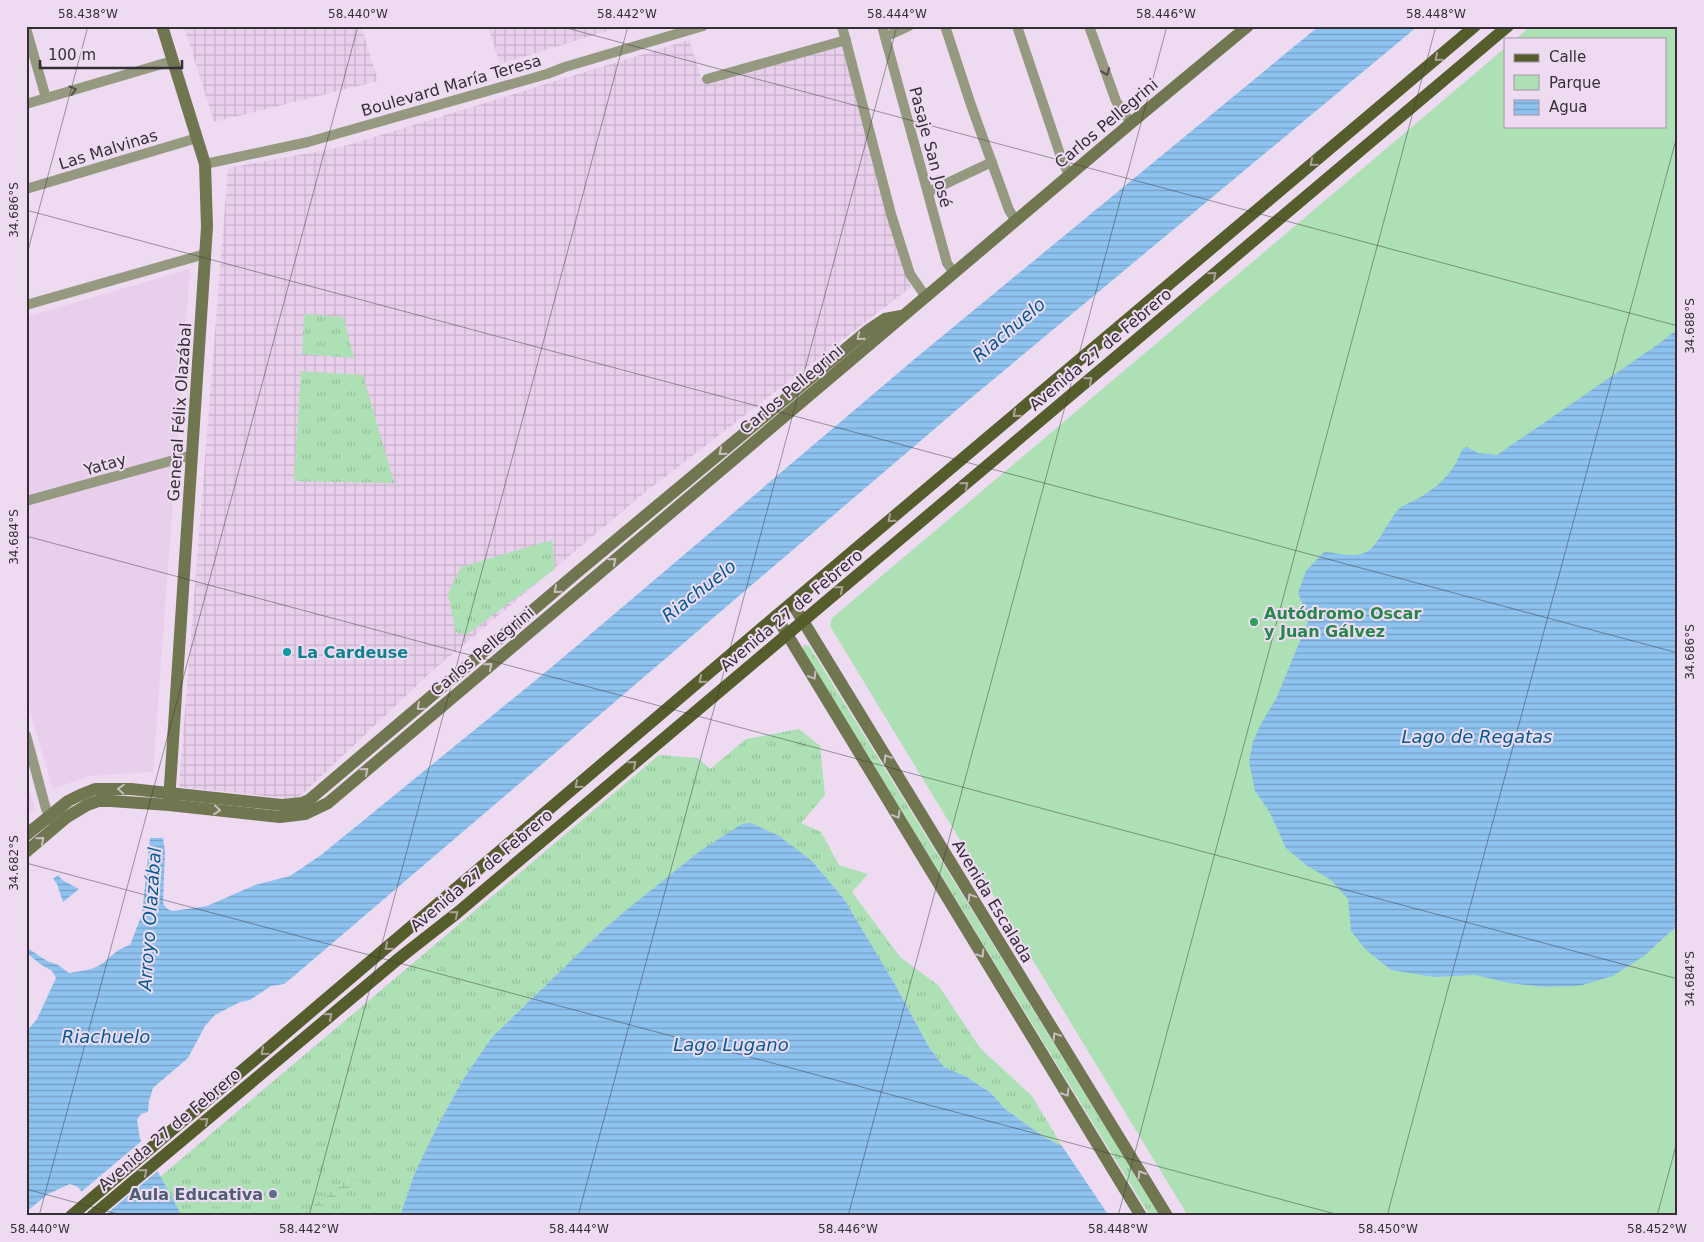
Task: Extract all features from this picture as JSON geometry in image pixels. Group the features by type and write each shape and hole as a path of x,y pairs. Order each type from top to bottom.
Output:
{"main road":[{"name":"General Félix Olazábal","path":"162,26 205,164 207,226 169,799"},
{"name":"Avenida 27 de Febrero","path":"71,1216 776,616 1475,26"},
{"name":"Avenida 27 de Febrero","path":"93,1215 397,960 472,900 1508,26"},
{"name":"Carlos Pellegrini","path":"26,852 80,794 95,789 125,789 169,799 282,805 302,803 309,800 580,570 868,331 885,319 903,316 1242,29"},
{"name":"Avenida Escalada","path":"792,603 1167,1216"},
{"path":"776,616 950,905 1141,1216"},
{"name":"Carlos Pellegrini","path":"26,836 52,822"}],"street":[{"name":"Boulevard María Teresa","path":"205,164 308,142 547,74 703,26"},
{"path":"842,26 891,214 910,274 926,297"},
{"name":"Pasaje San José","path":"882,26 947,263 954,273"},
{"path":"885,37 909,26"},
{"path":"945,26 1009,210 1016,221"},
{"path":"1017,26 1059,152 1069,175"},
{"path":"1089,26 1116,101 1131,123"},
{"path":"26,28 46,98"},
{"path":"707,79 846,40"},
{"path":"26,104 172,61"},
{"name":"Las Malvinas","path":"26,189 198,138"},
{"path":"928,192 992,162"},
{"path":"26,305 205,254"},
{"name":"Yatay","path":"26,501 192,455"},
{"path":"26,735 52,822"}],"shaded area":[{"path":"184,26 361,26 378,81 214,122"},
{"path":"488,26 624,26 500,64"},
{"path":"842,38 911,287 648,490 430,673 297,799 179,787 228,168 342,147 689,40 701,78"},
{"path":"190,269 153,772 90,776 53,789 26,697 26,317"},
{"path":"26,778 35,809 26,815"}],"green space":[{"name":"Autódromo Oscar y Juan Gálvez","path":"1530,26 1678,26 1678,1216 1188,1216 830,626 832,618 1504,49 1504,128 1666,128 1666,38 1517,38"},
{"path":"304,314 343,317 354,358 302,354"},
{"path":"301,371 363,375 394,483 294,481"},
{"path":"552,540 555,569 466,635 456,632 448,594 461,567"},
{"path":"804,645 809,646 811,649 1160,1216 1150,1216 805,653"},
{"path":"799,729 820,746 825,795 801,823 821,832 839,865 868,874 852,892 900,957 939,986 980,1048 1032,1096 1062,1146 1044,1137 1005,1109 991,1093 967,1077 944,1067 929,1047 893,981 844,899 812,861 700,851 603,930 492,1037 462,1081 436,1129 414,1175 400,1216 181,1215 160,1177 659,755 698,758 710,769 746,739"},
{"path":"348,1178 361,1180 318,1216 301,1216"},
{"path":"203,1186 226,1188 225,1207 201,1205"}],"water":[{"name":"Riachuelo","path":"1319,26 1418,26 959,408 294,976 284,984 271,986 250,1000 240,1002 215,1015 205,1026 188,1058 153,1088 148,1112 141,1114 137,1120 140,1139 182,1216 101,1216 78,1187 70,1184 48,1194 26,1212 26,1032 37,1019 56,978 52,971 26,952 26,947 69,973 95,967 130,945 142,914 150,838 163,838 165,852 163,901 166,908 173,911 207,906 255,885 290,876 321,855 553,666 917,357"},
{"name":"Lago de Regatas","path":"1678,329 1678,925 1644,956 1613,976 1579,986 1544,987 1509,983 1475,975 1434,977 1391,970 1366,950 1351,931 1348,899 1331,880 1306,865 1286,848 1269,811 1255,791 1249,762 1253,741 1276,699 1309,619 1298,593 1306,571 1324,552 1357,555 1363,554 1372,548 1399,509 1424,495 1450,472 1462,449 1467,447 1478,453 1497,455"},
{"name":"Lago Lugano","path":"751,823 779,836 812,861 844,899 893,981 929,1047 944,1067 967,1077 991,1093 1005,1109 1044,1137 1062,1146 1109,1216 400,1216 414,1175 436,1129 462,1081 492,1037 624,912 700,851 742,824"},
{"path":"58,875 62,880 79,889 63,902 57,884 53,879"}],"pier":[{"path":"143,1140 159,1170 104,1216 100,1216 81,1192"}],"place":[{"name":"Autódromo Oscar y Juan Gálvez","path":"1254,622"},
{"name":"La Cardeuse","path":"287,652"},
{"name":"Aula Educativa","path":"273,1194"}],"water label":[{"name":"Arroyo Olazábal","path":"150,919"}]}
